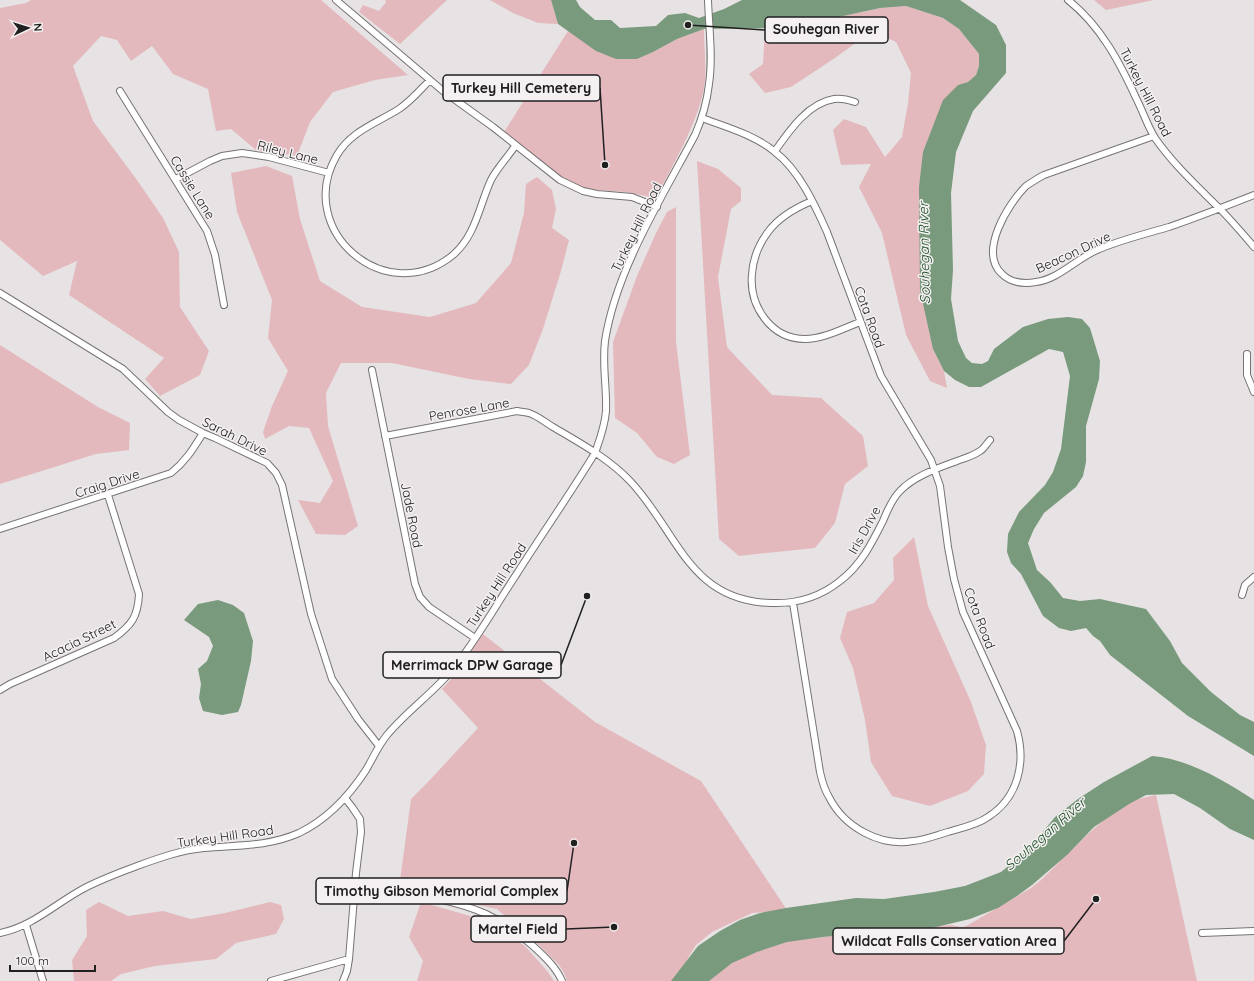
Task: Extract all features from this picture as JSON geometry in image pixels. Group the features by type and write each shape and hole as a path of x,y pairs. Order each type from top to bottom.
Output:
{"street":[{"path":"336,0 460,105 493,127 554,176 572,186 589,192 632,196 657,207"},
{"name":"Turkey Hill Road","path":"0,933 26,925 82,889 121,872 162,857 203,848 269,843 300,832 311,826 335,809 345,798 362,776 379,746 395,726 450,672 475,638 595,453 604,428 606,413 604,362 605,342 624,276 636,246 695,136 702,118 709,85 708,0"},
{"name":"Turkey Hill Road","path":"1068,0 1081,11 1107,43 1126,77 1154,136 1167,154 1254,247"},
{"path":"430,80 406,103 368,126 352,138 338,154 329,173 326,192 327,211 333,228 343,244 356,257 373,267 391,272 410,272 436,265 452,255 462,245 475,223 492,178 516,146"},
{"name":"Cassie Lane","path":"120,91 202,221 212,242 224,305"},
{"path":"775,152 795,125 815,107 827,101 836,99 855,102"},
{"name":"Cota Road","path":"702,118 750,137 775,152 795,174 812,201 827,232 881,376 931,460 940,486 948,547 961,607 969,628 1020,740 1021,757 1016,784 1008,798 996,811 989,817 974,824 922,840 902,842 873,836 855,827 841,815 829,798 820,772 793,603"},
{"name":"Beacon Drive","path":"1154,136 1044,175 1028,185 1014,200 996,235 993,254 999,272 1004,277 1017,282 1030,283 1044,280 1056,275 1096,251 1220,209 1254,195"},
{"name":"Riley Lane","path":"176,179 210,160 222,156 242,153 269,157 329,173"},
{"path":"812,201 792,210 781,218 768,232 758,249 753,262 752,289 761,314 769,325 780,333 792,338 805,339 818,337 860,322"},
{"name":"Sarah Drive","path":"0,293 123,370 168,412 180,420 203,433 267,463 276,473 282,485 311,614 332,679 358,719 379,746"},
{"path":"1247,354 1246,375 1254,392"},
{"name":"Jade Road","path":"372,370 415,584 420,597 429,607 475,638"},
{"name":"Penrose Lane","path":"385,436 517,411 530,413 595,453"},
{"name":"Craig Drive","path":"0,529 108,495 171,473 182,464 190,454 203,433"},
{"name":"Iris Drive","path":"595,453 630,480 651,507 689,563 713,585 730,595 749,601 763,603 793,603 818,594 841,581 850,572 867,551 891,503 899,492 910,482 981,451 990,440"},
{"name":"Acacia Street","path":"0,690 10,684 114,638 125,630 133,619 138,607 139,594 108,495"},
{"path":"1242,595 1245,584 1254,577"},
{"path":"343,981 350,959 361,826 360,819 356,812 345,798"},
{"path":"355,884 449,902 487,914 514,931 541,953 557,971 562,981"},
{"path":"26,925 43,981"},
{"path":"1202,933 1254,931"},
{"path":"271,981 350,959"}],"shaded area":[{"path":"31,0 321,0 408,75 375,80 333,92 310,122 297,156 256,150 231,129 216,131 208,89 173,74 152,46 131,61 117,40 101,36 73,66 93,121 163,218 179,252 180,307 209,351 200,375 160,396 145,379 164,358 69,295 77,261 43,276 0,240 0,8 26,3"},
{"path":"385,0 447,0 400,44 359,12 363,5 379,11 386,2"},
{"path":"490,0 551,0 558,24 538,23 513,13"},
{"path":"1094,0 1154,0 1106,10"},
{"path":"906,6 943,18 959,29 979,54 979,66 976,75 968,82 958,85 933,349 944,371 947,388 930,381 906,335 882,233 859,187 871,164 841,165 833,130 844,119 866,127 885,157 902,137 908,103 911,73 896,42 872,31 791,87 765,93 749,74 763,64 765,28 788,28 880,8"},
{"path":"704,29 705,74 701,102 684,144 656,198 625,192 584,189 556,175 504,132 568,31 616,59 637,59 677,39"},
{"path":"697,161 718,169 741,188 741,201 731,209 718,277 727,347 772,395 821,398 863,436 868,466 845,484 835,523 815,548 739,556 719,539"},
{"path":"266,166 292,176 300,219 320,281 362,307 430,317 476,303 511,263 524,213 526,184 537,177 552,190 556,209 552,228 569,240 543,329 529,365 511,384 469,379 392,363 341,363 326,393 328,426 358,526 345,535 316,534 298,500 320,503 333,481 309,428 289,426 265,439 263,432 272,406 288,371 268,338 272,300 237,212 231,173"},
{"path":"676,207 676,342 690,455 674,464 657,457 637,433 615,418 613,342 637,276 656,233 667,212"},
{"path":"0,345 98,407 130,423 129,450 96,454 0,484"},
{"path":"914,537 928,606 971,702 986,745 984,774 968,791 930,806 892,796 871,762 865,720 853,668 840,638 847,612 874,603 894,580 893,558"},
{"path":"483,634 595,722 701,781 787,910 752,913 712,932 696,945 684,968 674,981 567,981 559,965 539,945 497,909 399,888 411,799 478,728 442,689 455,675"},
{"path":"1156,795 1197,981 709,981 724,967 747,955 789,941 825,937 850,931 950,925 963,927 968,925 1031,888 1040,881 1089,833 1117,809 1134,800"},
{"path":"99,902 128,916 163,911 191,919 225,913 270,902 281,905 284,919 276,934 236,943 216,959 155,966 121,974 111,981 74,981 72,960 87,936 86,910"},
{"path":"421,902 488,921 525,946 554,981 417,981 423,961 409,937"}],"water":[{"path":"551,0 576,0 580,7 595,20 611,20 620,28 656,26 668,15 685,13 699,18 724,9 742,0 960,0 996,25 1006,45 1006,73 973,111 956,152 951,193 953,270 951,299 958,341 966,358 972,363 982,364 988,361 994,349 1023,327 1048,319 1068,317 1082,319 1090,328 1100,361 1099,379 1086,426 1086,462 1083,476 1076,487 1044,513 1034,529 1028,543 1037,570 1050,582 1063,598 1080,601 1100,599 1146,609 1170,641 1182,663 1211,692 1240,715 1254,722 1254,756 1188,716 1110,655 1100,641 1086,628 1071,631 1059,628 1043,616 1021,574 1011,563 1007,552 1008,534 1019,512 1045,485 1053,472 1061,449 1070,376 1063,352 1049,349 981,387 969,387 955,380 944,371 933,349 920,290 919,187 923,152 943,100 958,85 968,82 976,75 979,66 979,54 959,29 943,18 906,6 880,8 788,28 704,29 677,39 637,59 616,59 596,51 558,24"},
{"path":"218,600 233,605 244,613 253,641 251,661 241,705 238,712 222,715 203,711 199,698 201,684 198,669 207,661 213,646 209,637 184,620 198,604"},
{"path":"1152,756 1179,761 1192,766 1218,778 1254,800 1254,840 1230,829 1200,808 1174,794 1146,795 1129,804 1094,827 1067,855 1017,896 998,908 970,919 898,936 851,934 787,942 757,952 732,963 709,981 671,981 698,946 740,920 760,913 856,898 884,899 934,892 965,886 1001,872 1027,851 1055,817 1078,799 1104,782"}],"place":[{"name":"Souhegan River","path":"688,25"},
{"name":"Turkey Hill Cemetery","path":"605,165"},
{"name":"Merrimack DPW Garage","path":"587,596"},
{"name":"Timothy Gibson Memorial Complex","path":"574,843"},
{"name":"Wildcat Falls Conservation Area","path":"1096,899"},
{"name":"Martel Field","path":"614,927"}]}
